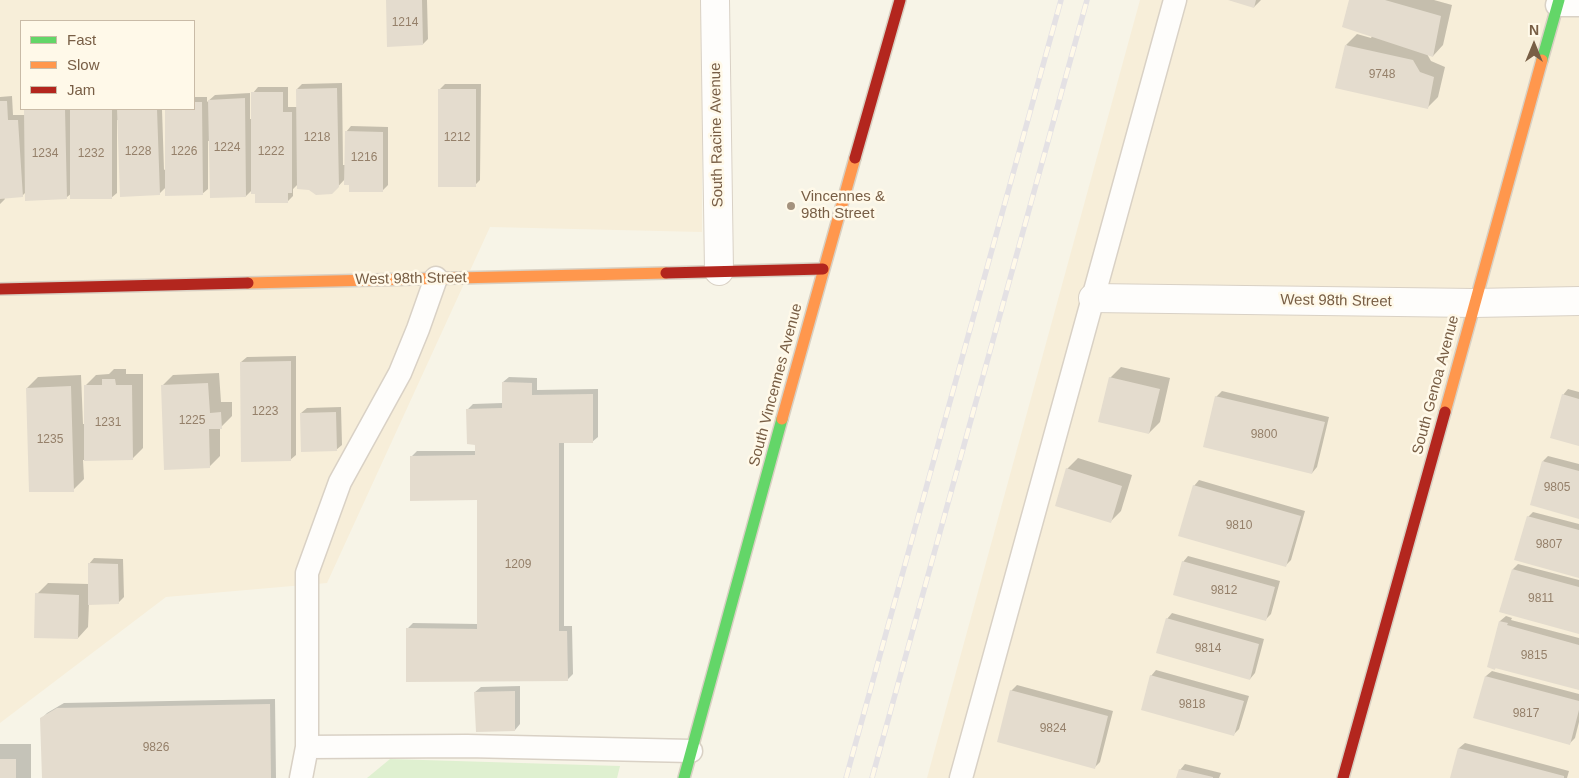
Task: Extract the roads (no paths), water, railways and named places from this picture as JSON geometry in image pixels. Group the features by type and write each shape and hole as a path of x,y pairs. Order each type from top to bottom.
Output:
{"street":[{"name":"South Racine Avenue","path":"715,0 719,271"},
{"name":"South Vincennes Avenue","path":"684,778 823,270 900,0"},
{"name":"South Genoa Avenue","path":"1343,778 1474,303 1565,3"},
{"name":"West 98th Street","path":"0,289 823,270"},
{"name":"West 98th Street","path":"1093,298 1474,303 1579,301"}],"lane":[{"path":"961,778 1175,0"},
{"path":"301,778 307,747 307,573 340,482 400,373 436,278"},
{"path":"307,747 468,746 691,751"}],"railway":[{"path":"846,778 1061,0"},
{"path":"872,778 1087,0"}],"place":[{"name":"Vincennes & 98th Street","path":"791,206"}]}
